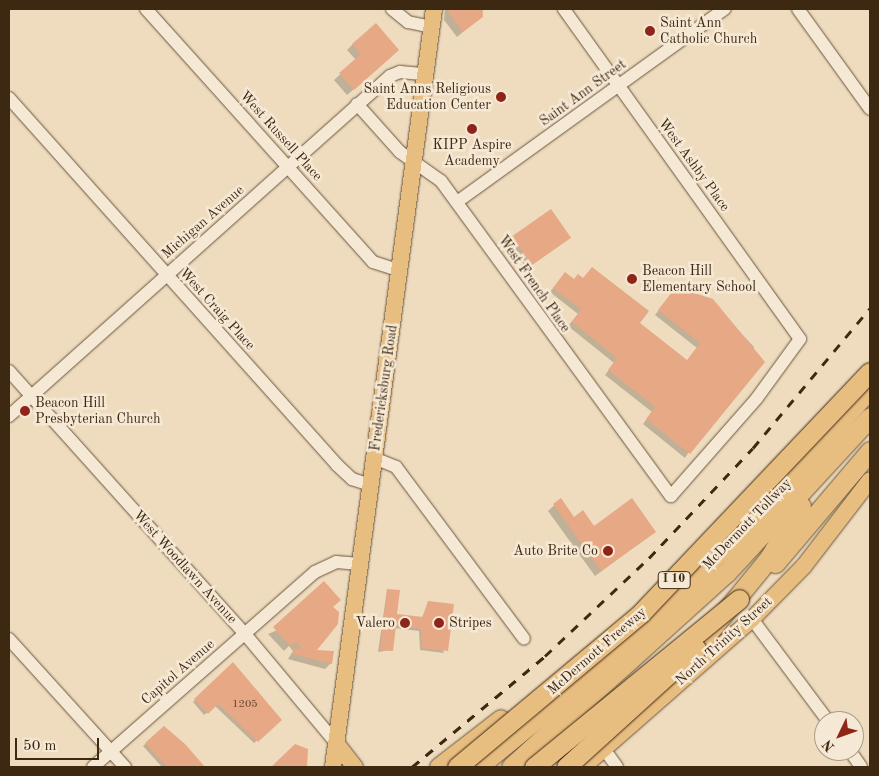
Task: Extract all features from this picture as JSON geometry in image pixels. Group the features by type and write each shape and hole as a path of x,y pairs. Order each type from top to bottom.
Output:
{"highway":[{"name":"McDermott Freeway","path":"457,767 641,613 870,372"},
{"name":"McDermott Tollway","path":"478,767 616,653 771,501 870,388"},
{"name":"McDermott Tollway","path":"510,767 726,573 819,476 870,417"},
{"path":"566,767 697,648 739,599 803,534 870,452"},
{"path":"631,722 769,558 819,476"},
{"path":"440,767 638,614 771,501"},
{"path":"534,767 739,599"}],"main road":[{"name":"Fredericksburg Road","path":"333,767 434,9"},
{"name":"North Trinity Street","path":"583,767 631,722 752,619 804,566 870,480"},
{"name":"West Woodlawn Avenue","path":"336,743 355,767"}],"street":[{"name":"West Russell Place","path":"146,9 372,262 400,271"},
{"path":"392,9 408,22 432,27"},
{"name":"West Ashby Place","path":"564,9 800,339 757,398 671,496"},
{"name":"Saint Ann Street","path":"457,202 725,9"},
{"path":"798,9 870,109"},
{"name":"Michigan Avenue","path":"9,416 356,104 395,74 425,74"},
{"name":"West Craig Place","path":"9,98 337,465 352,479 371,485"},
{"name":"West French Place","path":"356,104 400,152 432,171 457,202 671,496"},
{"name":"West Woodlawn Avenue","path":"9,371 245,634 336,743"},
{"path":"374,458 396,467 524,639"},
{"name":"Capitol Avenue","path":"93,767 315,572 336,562 360,564"},
{"path":"752,619 821,711"},
{"path":"9,639 125,767"},
{"path":"604,749 617,767"}],"building":[{"path":"446,9 482,9 483,17 463,32"},
{"path":"376,23 399,50 354,90 339,73 361,54 352,44"},
{"path":"551,209 571,238 532,265 512,237"},
{"path":"592,267 649,311 640,323 687,360 700,343 658,310 676,287 713,299 765,362 690,454 646,419 655,407 608,370 617,358 572,322 581,309 553,288 565,272 574,279 578,274 583,278"},
{"name":"Auto Brite Co","path":"561,498 574,517 583,510 594,526 632,498 656,532 601,571 553,504"},
{"path":"324,581 341,600 333,607 339,612 338,624 317,650 334,651 332,664 293,654 294,648 302,649 296,642 290,646 273,627"},
{"path":"387,589 400,590 397,614 423,617 428,601 454,604 448,651 422,648 421,629 396,626 393,651 380,650"},
{"path":"233,662 282,720 258,742 218,704 208,714 194,699"},
{"path":"164,726 185,744 205,767 167,767 145,743"},
{"path":"295,744 308,749 307,767 271,767"}],"railway":[{"path":"412,767 545,656 649,558 753,448 870,308"}],"place":[{"name":"Saint Ann Catholic Church","path":"650,31"},
{"name":"Saint Anns Religious Education Center","path":"501,97"},
{"name":"KIPP Aspire Academy","path":"472,129"},
{"name":"Beacon Hill Elementary School","path":"632,279"},
{"name":"Beacon Hill Presbyterian Church","path":"25,411"},
{"name":"Auto Brite Co","path":"608,551"},
{"name":"Valero","path":"405,623"},
{"name":"Stripes","path":"439,623"}]}
